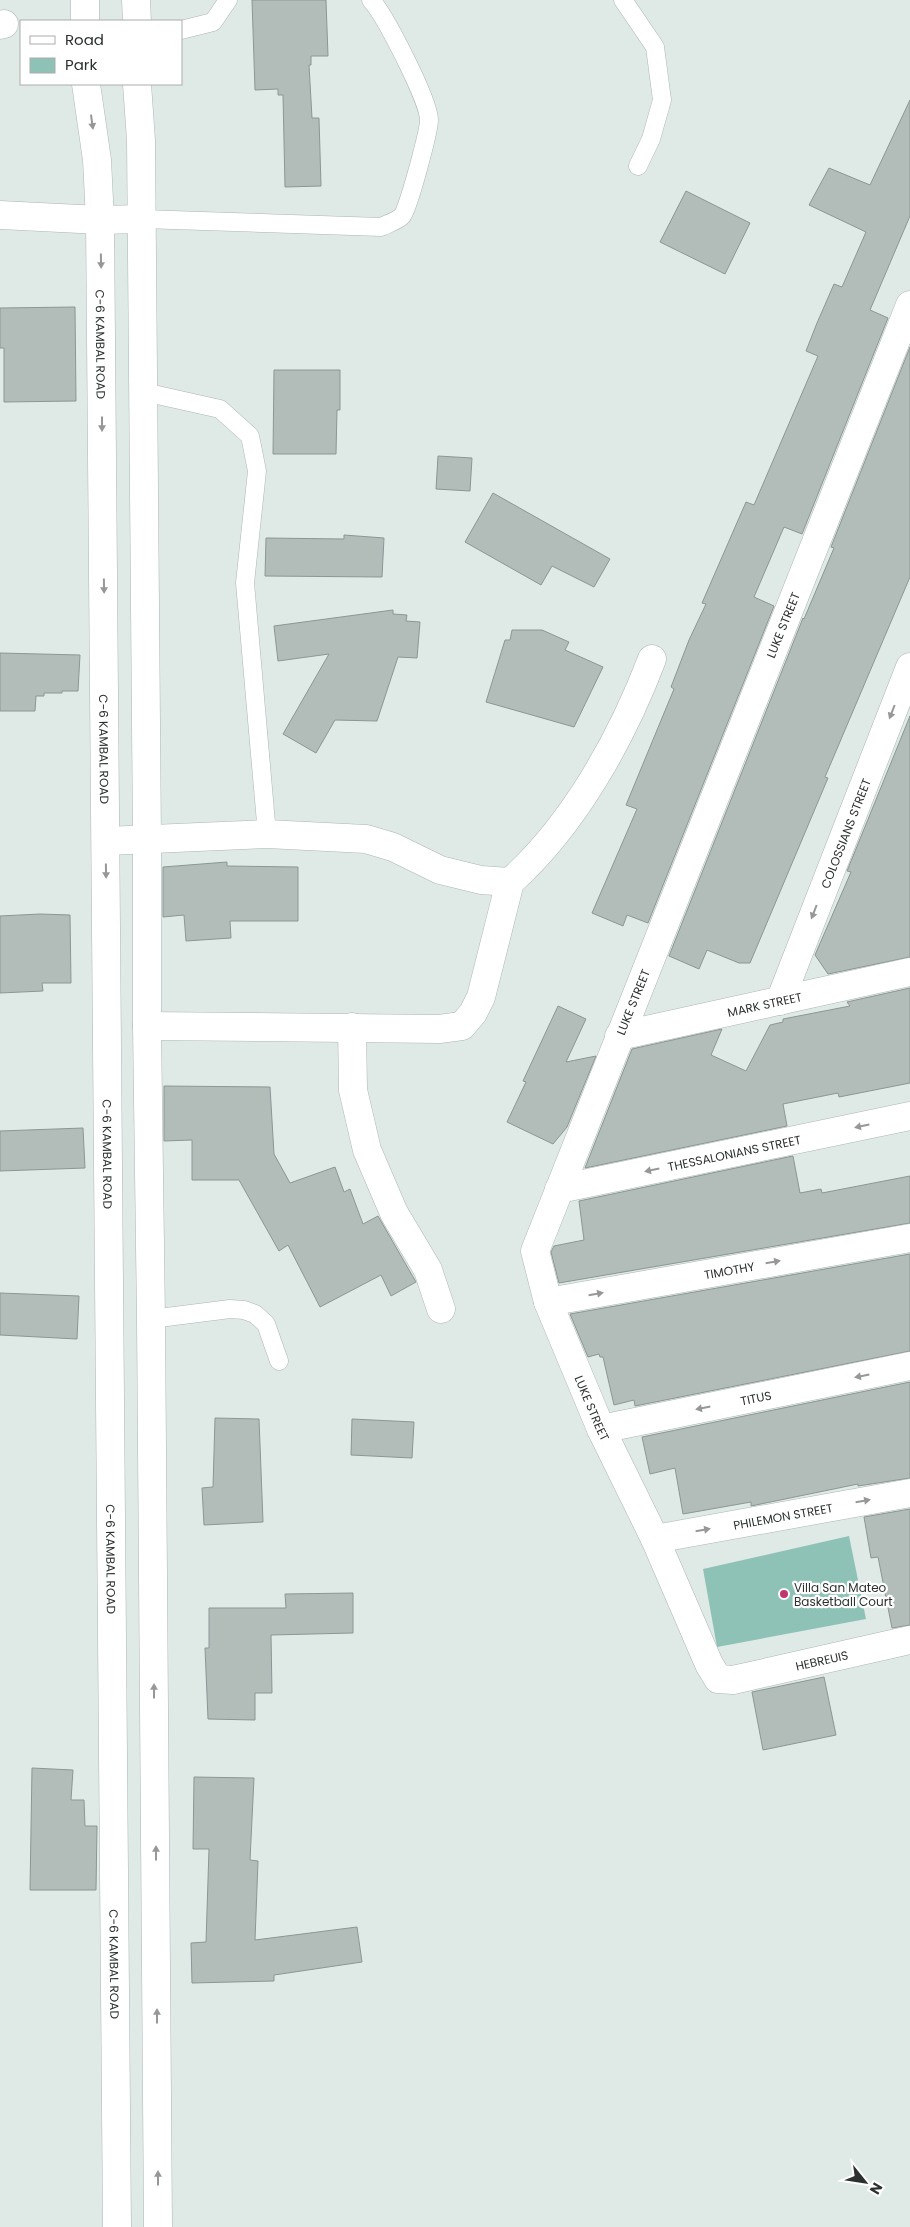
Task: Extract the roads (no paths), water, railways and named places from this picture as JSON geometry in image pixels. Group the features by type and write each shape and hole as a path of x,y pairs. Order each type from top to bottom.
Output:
{"street":[{"path":"85,0 85,20"},
{"path":"136,0 137,20"},
{"name":"C-6 KAMBAL ROAD","path":"86,85 97,160 100,220 117,2227"},
{"path":"137,85 141,140 144,392 147,840 146,1026 151,1319 158,2227"},
{"path":"0,215 100,220 142,219"},
{"name":"LUKE STREET","path":"734,1680 718,1679 709,1664 655,1539 601,1429 548,1302 535,1251 910,305"},
{"path":"146,1026 439,1029 462,1026 473,1013 481,997 510,882 535,860 589,787 638,694 652,659"},
{"name":"COLOSSIANS STREET","path":"780,1001 910,666"},
{"path":"106,841 267,834 366,840 393,848 440,870 481,880 510,882"},
{"name":"MARK STREET","path":"619,1036 910,972"},
{"path":"352,1028 353,1090 367,1150 394,1213 428,1270 441,1309"},
{"name":"THESSALONIANS STREET","path":"559,1190 910,1116"},
{"name":"TIMOTHY","path":"548,1302 910,1238"},
{"name":"TITUS","path":"601,1429 910,1366"},
{"name":"PHILEMON STREET","path":"655,1539 910,1493"},
{"name":"HEBREUIS","path":"734,1680 910,1640"}],"lane":[{"path":"182,30 213,22 228,0"},
{"path":"142,219 382,227 402,216 410,200 429,120 417,83 380,11 371,0"},
{"path":"623,0 655,47 662,100 651,139 638,166"},
{"path":"144,392 220,410 250,436 257,471 245,583 267,834"},
{"path":"151,1319 244,1310 255,1314 266,1324 278,1361"}],"place":[{"name":"Villa San Mateo Basketball Court","path":"784,1594"}]}
